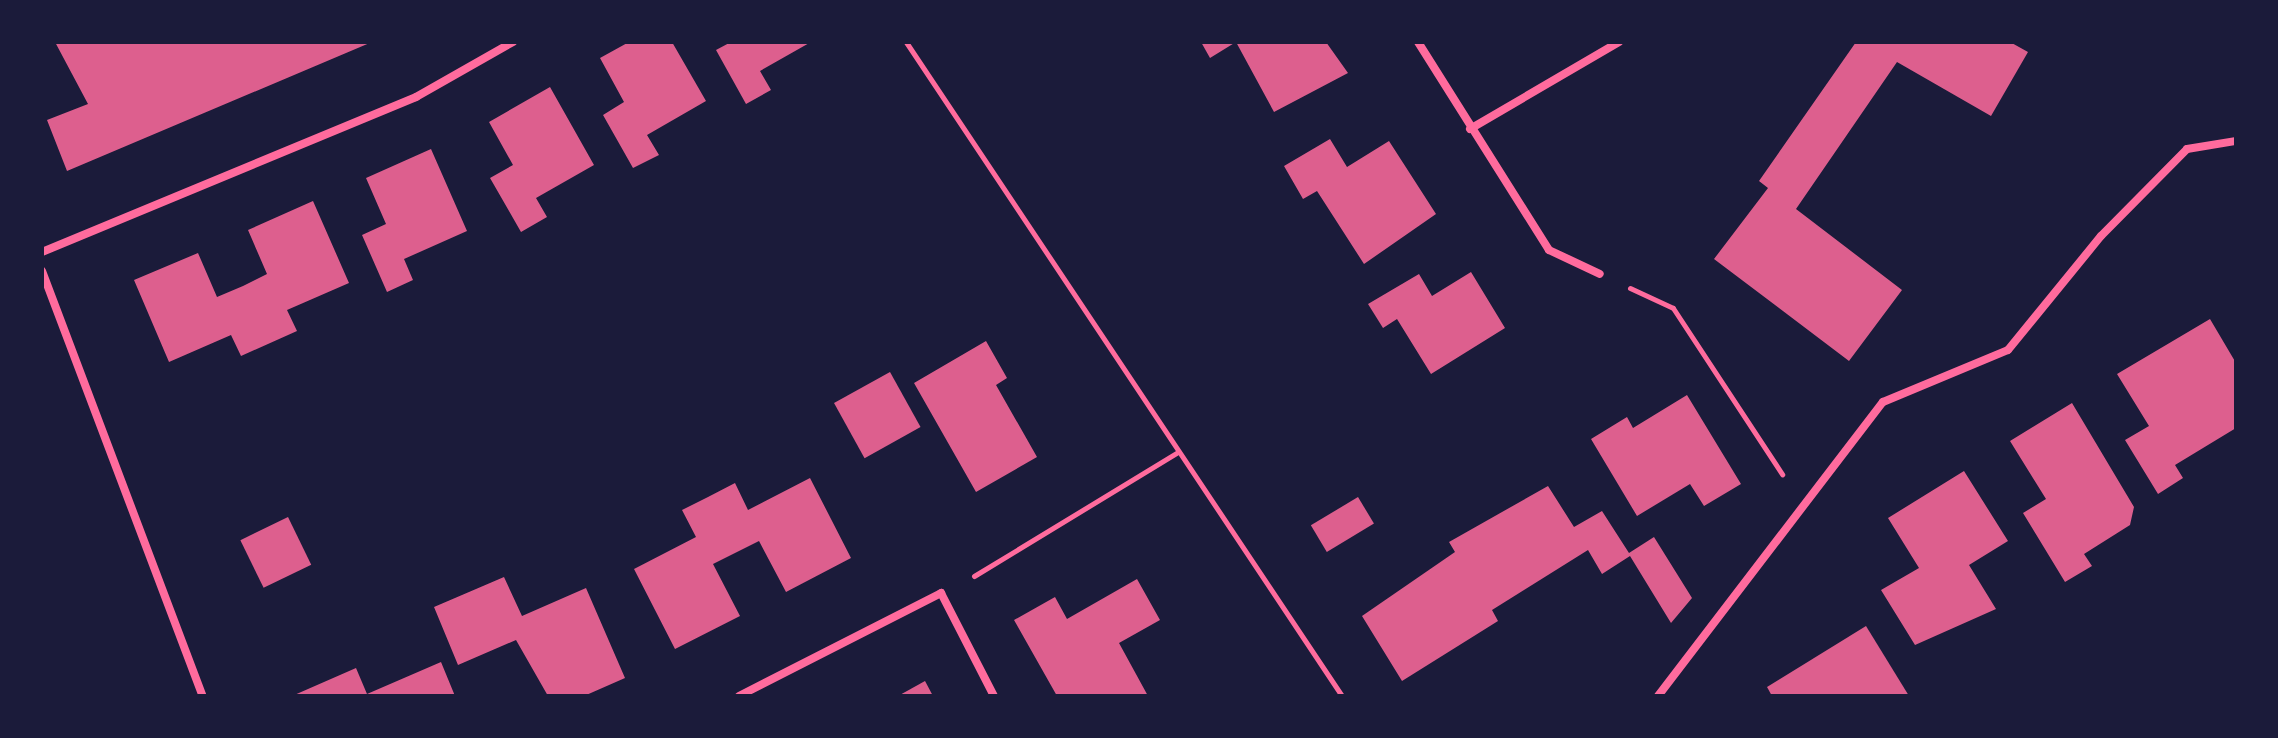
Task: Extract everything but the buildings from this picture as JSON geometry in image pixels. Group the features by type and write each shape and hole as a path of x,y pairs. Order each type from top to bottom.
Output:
{"street":[{"path":"42,252 416,97 513,42"},
{"path":"1418,42 1549,250 1600,274"},
{"path":"1470,129 1619,42"},
{"path":"1658,696 1806,507 1883,402 2008,350 2101,236 2187,149 2236,141"},
{"path":"42,271 203,696"},
{"path":"739,696 941,593 994,696"}],"path":[{"path":"906,42 1176,453 1342,696"},
{"path":"1600,274 1673,308 1806,507"},
{"path":"941,593 1176,453"}]}
